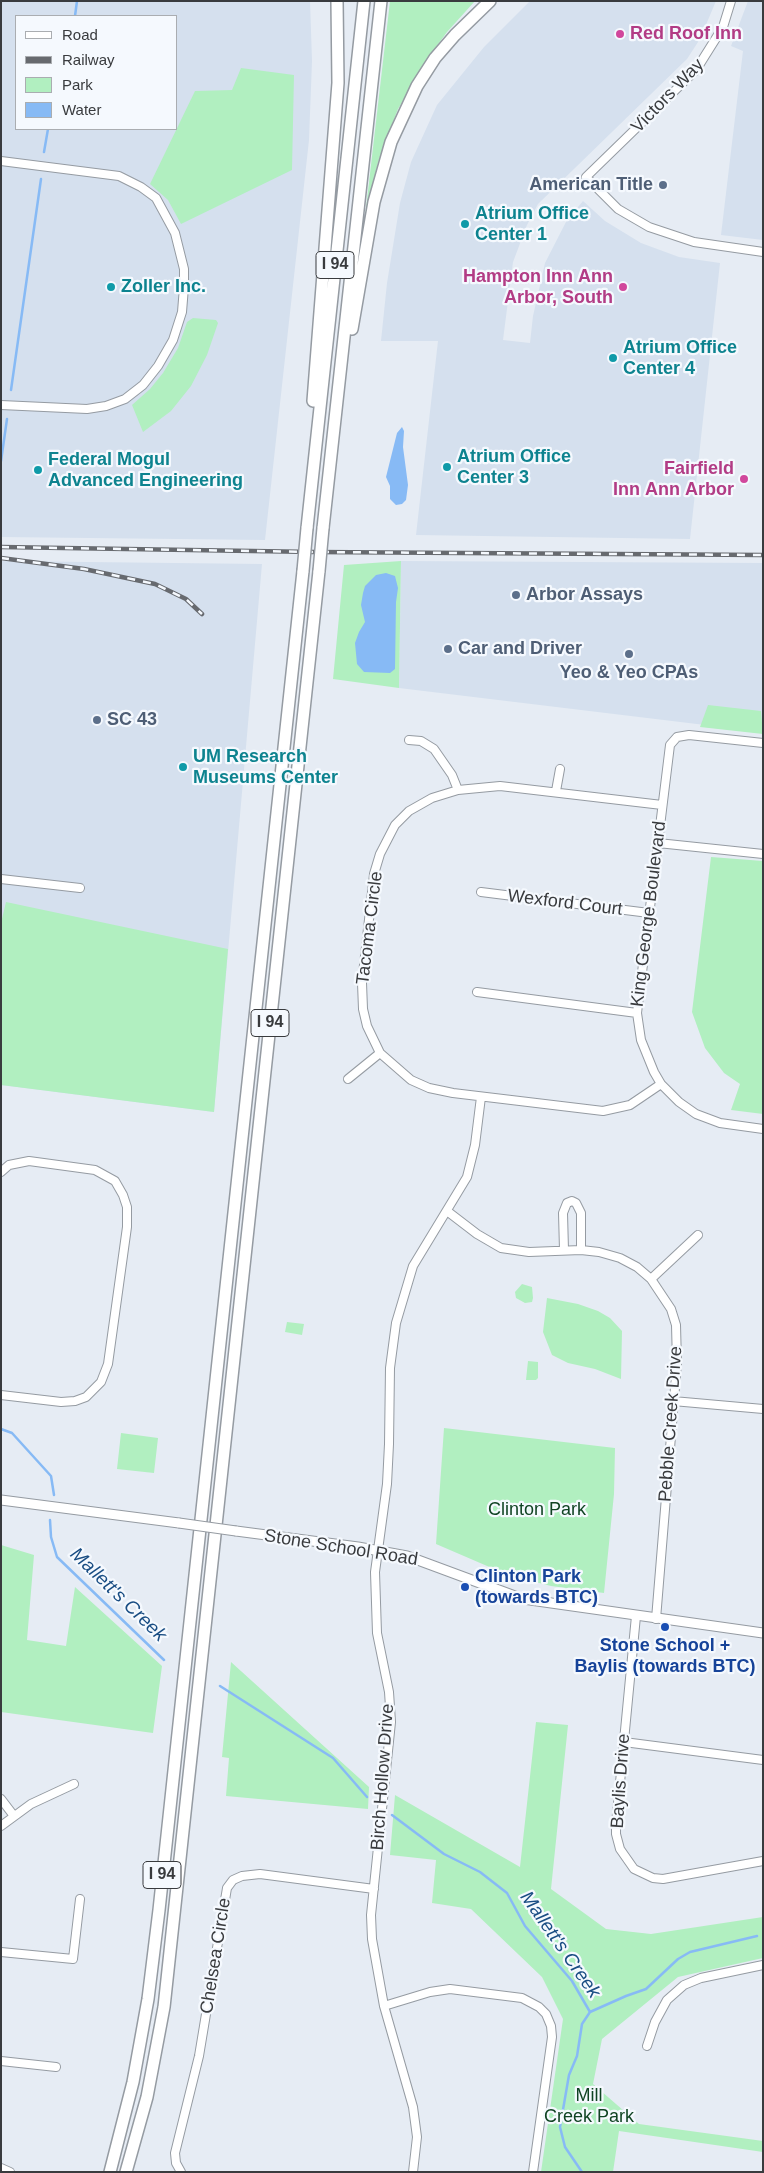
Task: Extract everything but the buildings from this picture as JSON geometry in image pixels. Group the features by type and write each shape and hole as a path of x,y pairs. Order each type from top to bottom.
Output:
{"highway":[{"path":"316,442 313,398 338,83 337,1"},
{"name":"I 94","path":"110,2172 132,2082 148,2000 159,1910 364,1"},
{"name":"I 94","path":"126,2172 147,2097 164,2007 381,1"},
{"path":"340,372 353,326 376,195 391,142 417,86 436,58 455,35 490,1"}],"main road":[{"name":"Stone School Road","path":"1,1500 378,1550 432,1564 522,1599 763,1633"}],"street":[{"name":"Victors Way","path":"731,1 723,27 696,70 586,178 618,209 649,228 694,242 763,252"},
{"path":"1,161 119,176 141,187 156,198 175,233 184,268 184,287 182,312 173,340 158,366 143,384 125,399 106,406 87,409 1,405"},
{"name":"King George Boulevard","path":"763,744 689,735 677,737 670,745 637,1013 641,1040 654,1072 661,1084 679,1102 696,1114 720,1123 763,1129"},
{"path":"410,740 421,741 434,749 452,774 458,790"},
{"path":"556,791 560,769"},
{"name":"Tacoma Circle","path":"661,1084 630,1105 603,1111 481,1097 429,1088 411,1080 380,1053 367,1026 363,1009 362,983 374,874 380,854 395,825 409,811 432,798 458,790 500,786 556,791 662,805"},
{"path":"658,843 763,854"},
{"path":"1,879 80,888"},
{"name":"Wexford Court","path":"481,892 649,913"},
{"path":"477,992 637,1013"},
{"path":"348,1078 380,1053"},
{"name":"Birch Hollow Drive","path":"413,2172 417,2137 413,2107 384,2006 374,1956 372,1915 391,1722 389,1692 375,1608 375,1572 387,1484 390,1444 390,1368 396,1323 414,1266 461,1190 470,1169 481,1097"},
{"path":"1,1172 8,1165 29,1161 95,1170 115,1181 124,1195 127,1214 108,1364 101,1382 86,1397 75,1401 61,1402 1,1394"},
{"path":"564,1250 563,1213 566,1203 572,1201 576,1203 581,1213 581,1250"},
{"name":"Pebble Creek Drive","path":"447,1211 477,1234 501,1248 529,1252 581,1250 600,1252 620,1258 651,1279 671,1309 676,1325 677,1363 656,1619"},
{"path":"651,1279 698,1235"},
{"path":"673,1401 763,1409"},
{"name":"Baylis Drive","path":"636,1616 616,1834 620,1849 634,1869 653,1878 664,1879 763,1861"},
{"path":"624,1742 763,1760"},
{"path":"1,1826 31,1804 74,1784"},
{"path":"1,1799 14,1816"},
{"name":"Chelsea Circle","path":"181,2172 176,2163 175,2153 199,2056 227,1888 233,1880 242,1876 260,1874 374,1889"},
{"path":"1,1952 73,1959 80,1899"},
{"path":"647,2046 655,2022 666,2000 684,1985 701,1978 763,1964"},
{"path":"384,2006 430,1992 450,1989 522,1998 540,2007 546,2014 551,2026 552,2037 533,2172"},
{"path":"1,2061 56,2067"},
{"path":"1,2168 10,2172"}],"shaded area":[{"path":"1,1 310,1 312,61 309,140 265,540 1,537"},
{"path":"530,1 716,1 700,39 687,59 538,204 527,225 513,262 503,340 530,343 533,316 545,263 567,220 583,201 605,221 641,243 679,257 720,263 690,539 416,535 438,341 381,341 387,283 400,203 411,162 437,105 484,47"},
{"path":"748,1 763,1 763,240 721,235 743,51 731,46"},
{"path":"1,561 262,564 214,1112 1,1085"},
{"path":"401,561 763,563 763,732 399,688"}],"green space":[{"path":"390,1 475,1 447,32 428,58 398,109 378,162 363,234"},
{"path":"241,68 294,75 292,170 181,224 168,200 150,184 176,130 178,130 178,126 195,91 232,90"},
{"path":"193,318 216,320 218,323 207,355 191,386 171,411 143,432 132,405 150,389 163,373 178,348 187,322"},
{"path":"401,561 399,688 333,679 344,565"},
{"path":"708,705 761,711 763,734 700,727"},
{"path":"711,857 763,861 763,1114 731,1110 740,1084 724,1073 705,1048 692,1012"},
{"path":"6,902 228,949 214,1112 1,1085 1,923"},
{"path":"522,1284 532,1287 532,1302 525,1303 516,1298 515,1292"},
{"path":"547,1298 578,1304 598,1311 610,1318 622,1331 621,1379 595,1369 568,1363 552,1355 543,1332"},
{"path":"287,1322 304,1324 302,1335 285,1332"},
{"path":"528,1361 538,1362 538,1378 536,1380 526,1380"},
{"name":"Clinton Park","path":"444,1428 615,1448 614,1494 604,1593 551,1586 508,1575 436,1544"},
{"path":"121,1433 158,1438 154,1473 117,1469"},
{"path":"1,1545 34,1555 27,1640 66,1646 75,1587 162,1666 153,1733 1,1712"},
{"path":"231,1662 369,1787 368,1809 226,1796 229,1758 222,1757"},
{"name":"Mill Creek Park","path":"536,1722 568,1725 551,1889 606,1929 651,1934 763,1917 763,1958 678,1977 602,2039 593,2084 639,2124 763,2141 763,2152 619,2131 613,2172 541,2172 563,2019 542,1977 471,1909 432,1903 436,1860 390,1855 395,1795 520,1867"}],"water":[{"path":"402,427 404,431 403,447 408,485 406,500 402,504 396,505 390,499 390,486 386,477 397,433"},
{"path":"386,573 395,576 398,588 395,669 390,673 364,672 357,664 355,643 365,622 361,605 363,593 365,586 376,575"}],"waterway":[{"name":"Mallett's Creek","path":"75,15 77,1"},
{"name":"Mallett's Creek","path":"44,152 48,130"},
{"name":"Mallett's Creek","path":"11,390 41,179"},
{"name":"Mallett's Creek","path":"1,461 7,419"},
{"name":"Mallett's Creek","path":"1,1429 12,1433 51,1476 54,1495"},
{"name":"Mallett's Creek","path":"50,1520 51,1537 57,1557 164,1660"},
{"name":"Mallett's Creek","path":"220,1686 333,1758 367,1797"},
{"name":"Mallett's Creek","path":"392,1815 444,1854 480,1872 507,1893 525,1926 572,1981 590,2012"},
{"path":"582,2172 565,2147 560,2127 569,2075 577,2056 582,2024 590,2012 646,1989 678,1959 690,1952 757,1936"}],"railway":[{"path":"1,547 315,552 763,555"},
{"path":"1,558 84,569 155,584 186,599 202,614"}],"place":[{"name":"Red Roof Inn","path":"620,34"},
{"name":"American Title","path":"663,185"},
{"name":"Atrium Office Center 1","path":"465,224"},
{"name":"Zoller Inc.","path":"111,287"},
{"name":"Hampton Inn Ann Arbor, South","path":"623,287"},
{"name":"Atrium Office Center 4","path":"613,358"},
{"name":"Atrium Office Center 3","path":"447,467"},
{"name":"Federal Mogul Advanced Engineering","path":"38,470"},
{"name":"Fairfield Inn Ann Arbor","path":"744,479"},
{"name":"Arbor Assays","path":"516,595"},
{"name":"Car and Driver","path":"448,649"},
{"name":"Yeo & Yeo CPAs","path":"629,654"},
{"name":"SC 43","path":"97,720"},
{"name":"UM Research Museums Center","path":"183,767"},
{"name":"Clinton Park (towards BTC)","path":"465,1587"},
{"name":"Stone School + Baylis (towards BTC)","path":"665,1627"}]}
